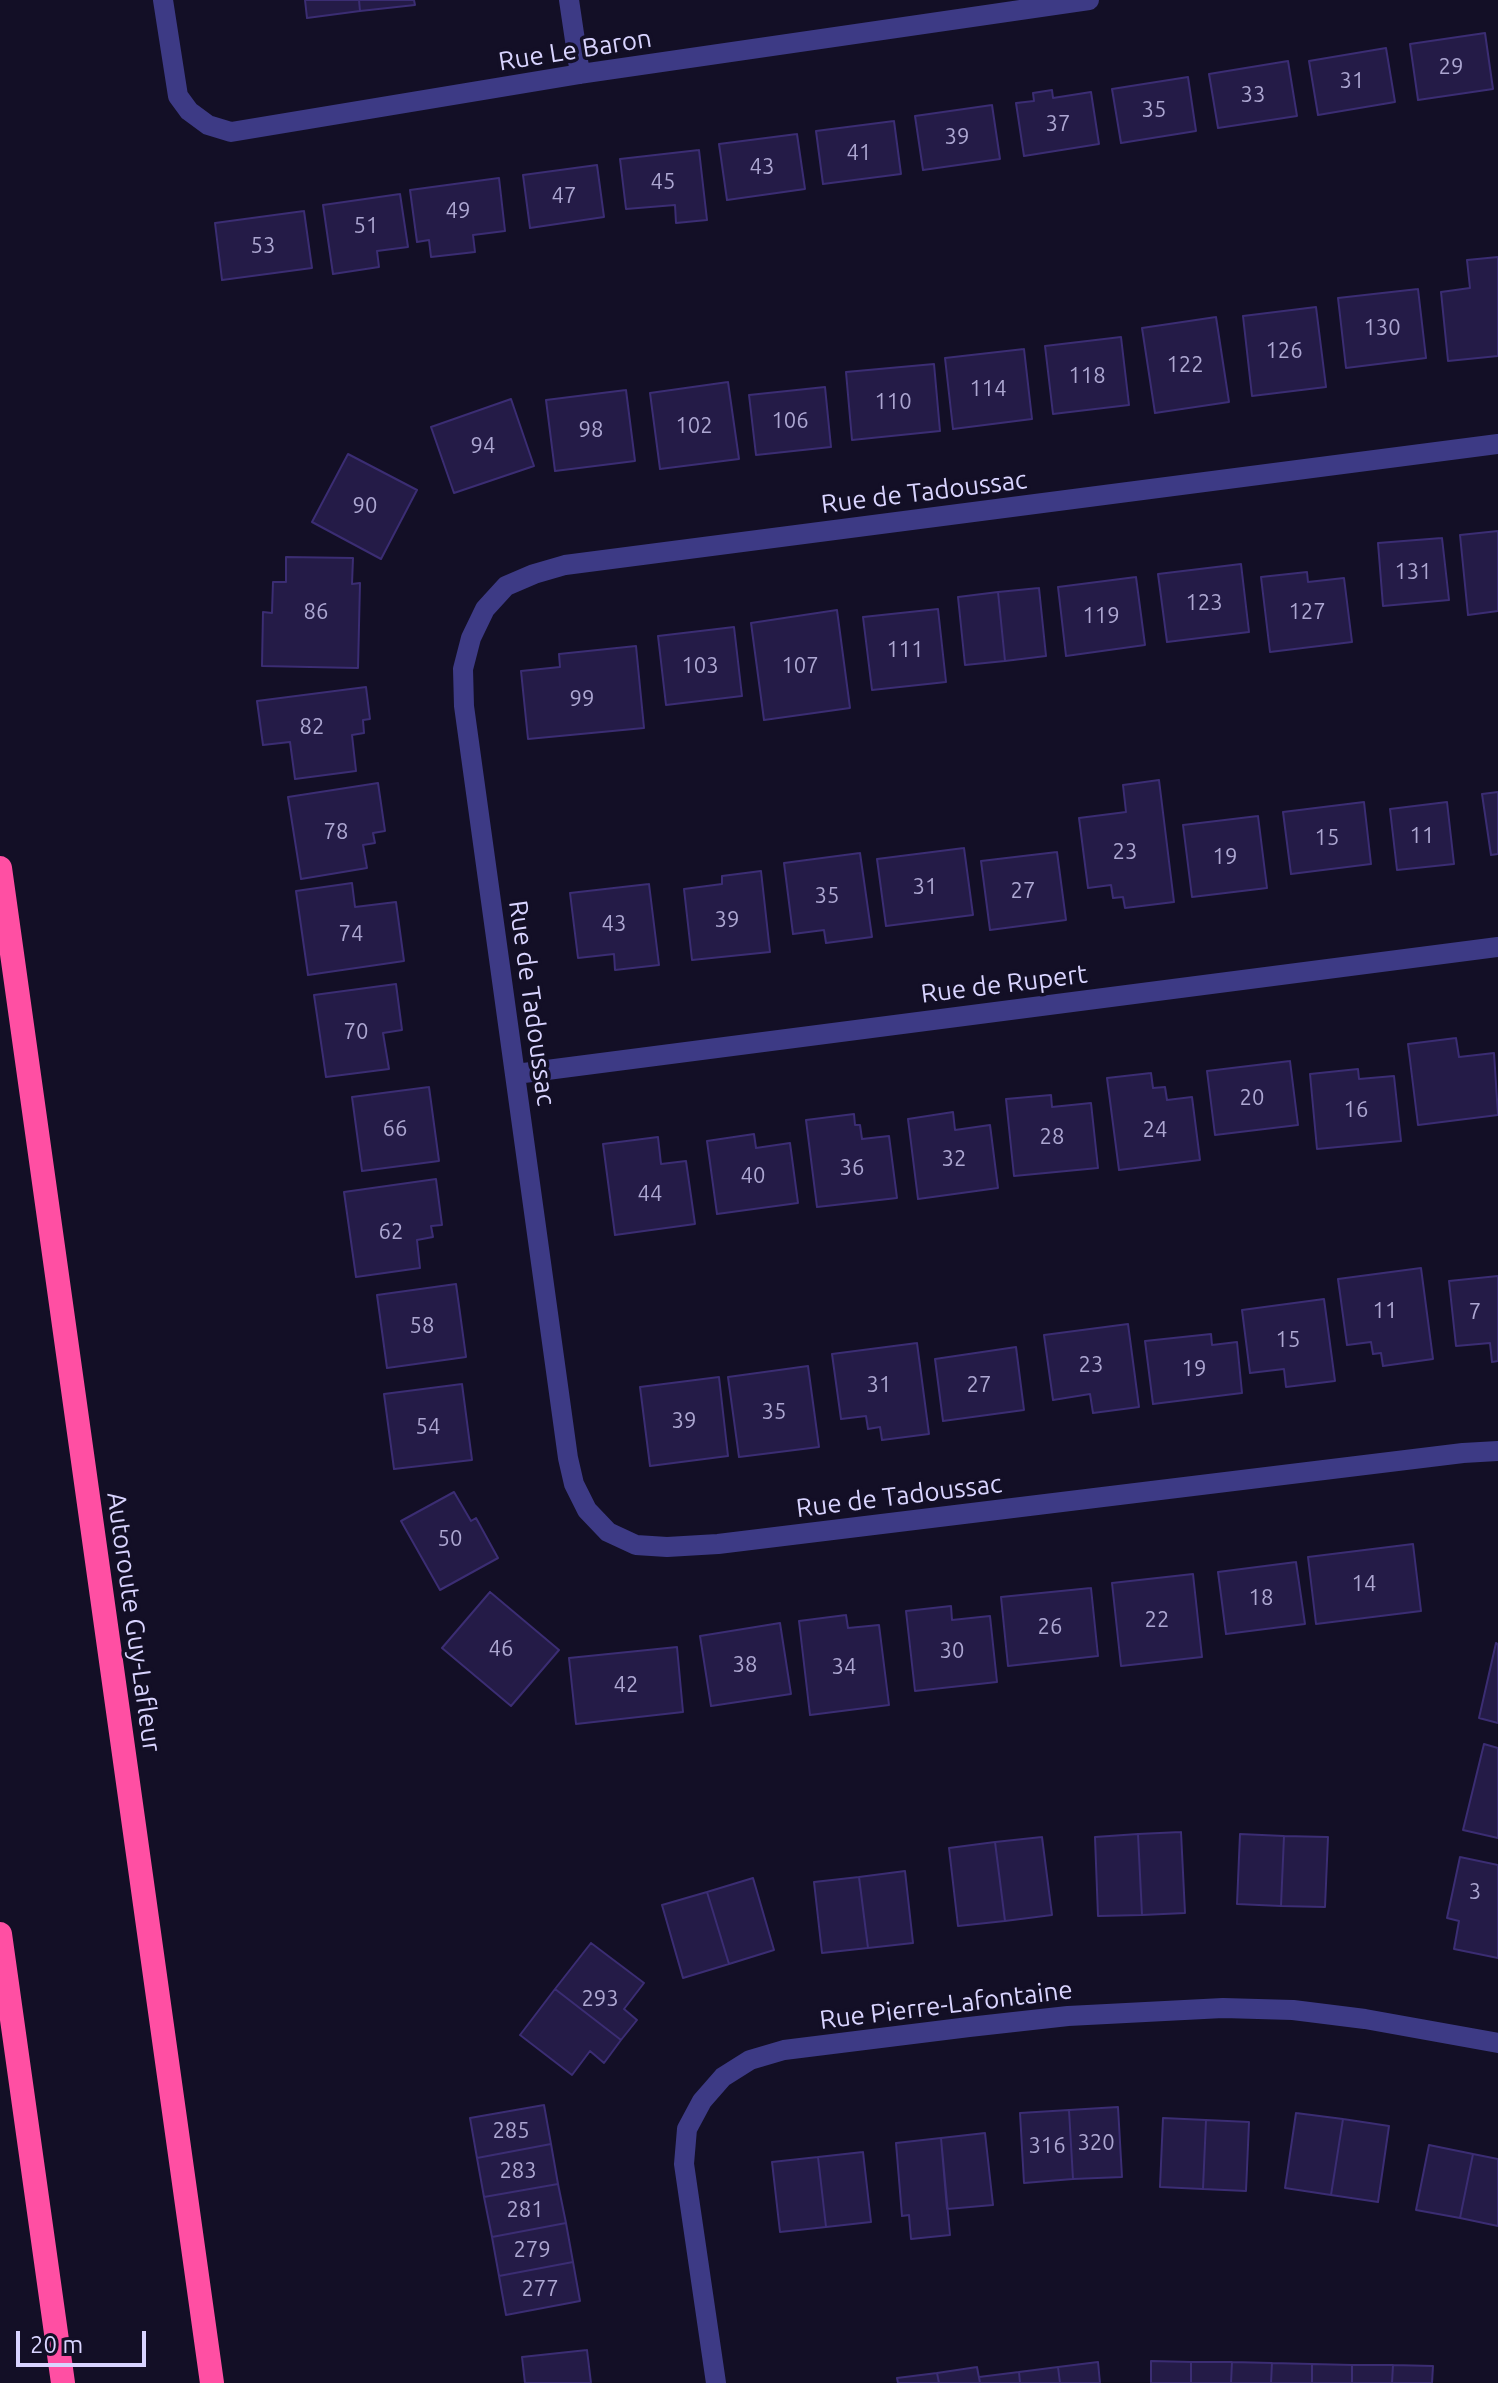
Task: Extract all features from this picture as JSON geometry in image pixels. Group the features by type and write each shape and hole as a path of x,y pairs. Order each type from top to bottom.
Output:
{"highway":[{"name":"Autoroute Guy-Lafleur","path":"0,868 212,2383"},
{"path":"0,1934 63,2383"}],"street":[{"name":"Rue Le Baron","path":"163,0 178,96 189,111 208,125 231,132 971,9 1089,0"},
{"path":"569,0 580,74"},
{"name":"Rue de Tadoussac","path":"1498,444 565,565 506,586 485,609 471,638 463,669 464,706 568,1458 574,1484 587,1510 608,1532 636,1545 718,1544 1498,1451"},
{"name":"Rue de Rupert","path":"516,1074 1498,947"},
{"name":"Rue Pierre-Lafontaine","path":"716,2383 684,2164 687,2129 702,2101 723,2077 750,2060 784,2050 1039,2019 1223,2008 1293,2010 1365,2019 1498,2043"}],"building":[{"path":"305,0 359,0 360,11 307,18"},
{"path":"359,0 414,0 415,5 360,11"},
{"path":"1485,33 1493,89 1418,100 1410,44"},
{"path":"1386,48 1395,102 1318,115 1309,61"},
{"path":"1288,61 1297,116 1218,128 1209,74"},
{"path":"1188,77 1196,131 1121,143 1112,89"},
{"path":"1052,90 1053,98 1091,92 1099,144 1024,156 1016,103 1034,101 1033,93"},
{"path":"992,105 1000,159 923,170 915,116"},
{"path":"894,121 901,174 823,184 816,131"},
{"path":"797,134 805,189 727,200 719,144"},
{"path":"699,150 707,220 676,223 675,205 626,209 620,159"},
{"path":"597,165 604,217 530,228 523,175"},
{"path":"499,178 505,231 473,235 475,252 431,257 429,240 417,242 410,190"},
{"path":"400,194 408,247 377,251 379,267 333,274 323,205"},
{"path":"304,211 312,268 222,280 215,223"},
{"path":"1498,257 1498,356 1448,361 1441,292 1470,288 1467,260"},
{"path":"1418,289 1426,358 1346,368 1338,298"},
{"path":"1316,307 1326,387 1252,396 1243,316"},
{"path":"1216,317 1229,402 1155,413 1142,328"},
{"path":"1121,337 1129,405 1053,414 1045,346"},
{"path":"1024,349 1032,419 953,429 945,358"},
{"path":"934,364 940,431 852,440 846,372"},
{"path":"728,382 739,459 660,469 650,393"},
{"path":"825,387 831,447 756,455 749,395"},
{"path":"626,390 635,461 555,471 546,400"},
{"path":"511,399 534,466 454,493 431,427"},
{"path":"348,454 417,490 381,559 312,522"},
{"path":"1498,531 1498,611 1468,615 1460,535"},
{"path":"1442,538 1449,600 1383,606 1378,543"},
{"path":"286,557 353,558 352,584 360,583 358,668 262,666 263,612 272,613 273,582 286,582"},
{"path":"1241,564 1249,632 1167,642 1158,574"},
{"path":"1307,572 1308,582 1344,578 1352,642 1270,652 1261,577"},
{"path":"1136,577 1145,645 1066,656 1058,587"},
{"path":"1039,588 1046,656 1005,661 998,592"},
{"path":"998,592 1005,661 965,665 958,597"},
{"path":"938,609 946,682 872,690 863,617"},
{"path":"837,610 850,708 764,720 751,623"},
{"path":"734,627 742,696 666,705 658,636"},
{"path":"636,646 644,728 528,739 521,671 560,667 559,654"},
{"path":"366,687 370,719 363,720 364,733 352,735 356,771 295,779 290,742 263,745 257,701"},
{"path":"1159,780 1174,902 1125,908 1123,897 1113,898 1111,885 1088,888 1079,818 1126,812 1123,785"},
{"path":"378,783 385,831 373,833 375,843 363,845 367,868 301,879 288,797"},
{"path":"1498,792 1498,854 1491,855 1482,794"},
{"path":"1364,802 1371,864 1291,874 1283,812"},
{"path":"1447,802 1454,864 1397,870 1390,809"},
{"path":"1258,816 1267,888 1192,897 1183,825"},
{"path":"964,848 973,915 886,926 877,859"},
{"path":"1057,852 1066,920 990,930 981,861"},
{"path":"860,853 872,937 826,943 824,930 793,934 784,863"},
{"path":"761,871 770,952 692,960 684,889 722,884 722,876"},
{"path":"352,883 355,907 396,902 404,961 308,975 296,891"},
{"path":"649,884 659,965 615,970 614,954 578,958 570,893"},
{"path":"396,984 402,1030 383,1033 389,1069 326,1077 314,995"},
{"path":"1456,1038 1459,1057 1494,1053 1498,1115 1418,1125 1408,1044"},
{"path":"1290,1061 1298,1125 1215,1135 1207,1071"},
{"path":"1358,1069 1359,1079 1394,1076 1401,1141 1317,1149 1310,1074"},
{"path":"1151,1073 1153,1088 1165,1087 1167,1100 1192,1097 1200,1160 1119,1170 1107,1078"},
{"path":"429,1087 439,1161 362,1171 352,1097"},
{"path":"1051,1095 1052,1107 1091,1103 1098,1168 1014,1176 1006,1099"},
{"path":"953,1112 955,1130 990,1125 998,1188 918,1199 908,1119"},
{"path":"854,1114 855,1125 860,1125 862,1139 889,1136 897,1198 817,1207 806,1120"},
{"path":"754,1134 756,1148 790,1143 798,1203 717,1214 707,1141"},
{"path":"658,1137 661,1164 686,1161 695,1224 615,1235 603,1144"},
{"path":"436,1179 442,1225 431,1226 433,1237 417,1240 420,1268 356,1277 344,1192"},
{"path":"1421,1268 1433,1359 1383,1366 1381,1353 1373,1354 1371,1342 1347,1345 1338,1279"},
{"path":"1498,1276 1498,1361 1492,1362 1490,1343 1456,1346 1449,1281"},
{"path":"456,1284 466,1357 387,1368 377,1295"},
{"path":"1324,1299 1335,1381 1286,1387 1284,1369 1250,1373 1242,1310"},
{"path":"1128,1324 1139,1407 1093,1413 1090,1394 1053,1400 1044,1335"},
{"path":"1211,1334 1212,1345 1237,1342 1242,1393 1153,1404 1145,1341"},
{"path":"917,1343 929,1434 882,1440 880,1427 868,1429 866,1416 841,1419 832,1354"},
{"path":"1016,1347 1024,1410 943,1421 935,1359"},
{"path":"808,1366 819,1447 739,1457 728,1377"},
{"path":"719,1377 728,1456 650,1466 640,1387"},
{"path":"462,1384 472,1460 394,1469 384,1394"},
{"path":"454,1492 471,1521 476,1518 498,1558 440,1590 401,1521"},
{"path":"1413,1544 1421,1611 1316,1624 1308,1557"},
{"path":"1296,1562 1305,1624 1226,1634 1218,1572"},
{"path":"1193,1574 1202,1657 1121,1666 1112,1583"},
{"path":"1091,1588 1098,1656 1008,1666 1001,1597"},
{"path":"490,1592 559,1650 511,1706 442,1648"},
{"path":"951,1606 952,1620 990,1616 997,1682 915,1691 906,1611"},
{"path":"846,1615 848,1628 879,1625 889,1705 810,1715 799,1621"},
{"path":"780,1623 791,1694 711,1706 700,1636"},
{"path":"1498,1644 1498,1723 1479,1718"},
{"path":"677,1647 683,1712 576,1724 569,1658"},
{"path":"1484,1744 1498,1748 1498,1838 1463,1830"},
{"path":"1181,1832 1185,1913 1142,1915 1138,1834"},
{"path":"1138,1834 1142,1915 1098,1916 1095,1837"},
{"path":"1240,1834 1284,1836 1281,1906 1237,1904"},
{"path":"1284,1836 1328,1837 1325,1907 1281,1906"},
{"path":"1042,1837 1052,1915 1005,1921 995,1842"},
{"path":"995,1842 1005,1921 958,1926 949,1848"},
{"path":"1460,1857 1498,1865 1498,1958 1454,1949 1459,1921 1447,1918"},
{"path":"905,1871 913,1943 868,1948 859,1877"},
{"path":"859,1877 868,1948 822,1953 814,1882"},
{"path":"753,1878 774,1950 729,1964 707,1892"},
{"path":"707,1892 729,1964 683,1978 662,1905"},
{"path":"591,1943 644,1983 624,2009 637,2020 621,2040 555,1989"},
{"path":"555,1989 621,2040 604,2063 590,2051 572,2075 520,2035"},
{"path":"544,2105 551,2144 477,2158 470,2118"},
{"path":"1118,2107 1122,2177 1073,2179 1069,2110"},
{"path":"1069,2110 1073,2179 1024,2183 1020,2113"},
{"path":"1296,2113 1343,2119 1331,2195 1285,2188"},
{"path":"1163,2118 1206,2120 1203,2189 1160,2187"},
{"path":"1343,2119 1389,2126 1378,2202 1331,2195"},
{"path":"1206,2120 1249,2122 1246,2191 1203,2189"},
{"path":"985,2133 993,2205 947,2209 941,2138"},
{"path":"941,2138 950,2235 911,2239 909,2215 902,2216 896,2143"},
{"path":"551,2144 558,2184 484,2197 477,2158"},
{"path":"1429,2145 1473,2154 1460,2218 1416,2210"},
{"path":"863,2152 871,2222 826,2227 818,2157"},
{"path":"1473,2154 1498,2159 1498,2226 1460,2218"},
{"path":"818,2157 826,2227 780,2232 772,2162"},
{"path":"558,2184 566,2223 492,2237 484,2197"},
{"path":"566,2223 573,2262 499,2276 492,2237"},
{"path":"573,2262 580,2301 506,2315 499,2276"},
{"path":"587,2350 591,2383 525,2383 522,2357"},
{"path":"1151,2361 1191,2362 1191,2383 1151,2383"},
{"path":"1098,2362 1100,2383 1060,2383 1058,2367"},
{"path":"1191,2362 1232,2362 1231,2383 1191,2383"},
{"path":"1232,2362 1272,2363 1271,2383 1231,2383"},
{"path":"1272,2363 1312,2364 1312,2383 1271,2383"},
{"path":"1312,2364 1352,2365 1352,2383 1312,2383"},
{"path":"1352,2365 1393,2365 1392,2383 1352,2383"},
{"path":"1393,2365 1433,2366 1432,2383 1392,2383"},
{"path":"977,2367 980,2383 939,2383 937,2373"},
{"path":"1058,2367 1060,2383 1020,2383 1019,2372"},
{"path":"1019,2372 1020,2383 980,2383 979,2377"},
{"path":"937,2373 939,2383 898,2383 897,2378"}]}
